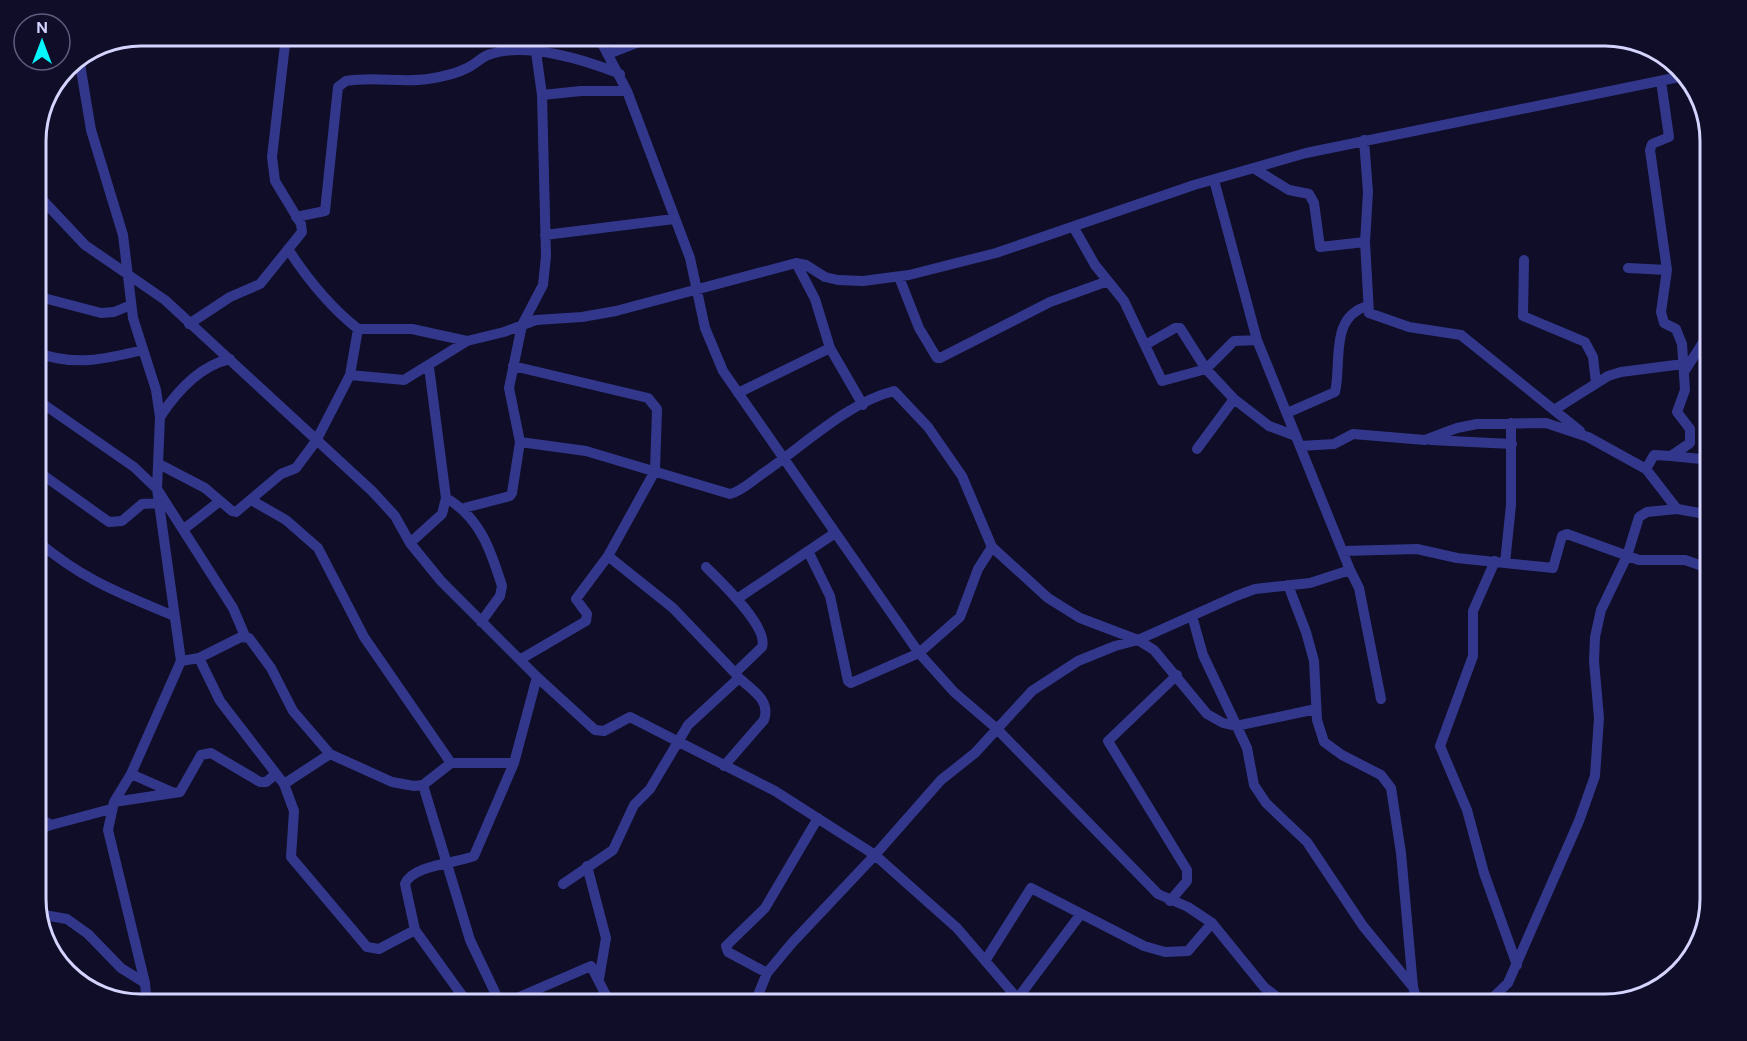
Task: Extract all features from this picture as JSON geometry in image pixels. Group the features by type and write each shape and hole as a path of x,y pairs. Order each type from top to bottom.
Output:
{"street":[{"path":"189,324 230,297 260,284 302,232 301,224 273,175 272,157 285,46"},
{"path":"604,46 627,91 690,258 699,291 705,328 723,372 919,653 954,692 996,728 1158,894 1170,902 1188,907 1212,923 1264,987 1273,994"},
{"path":"608,54 628,46"},
{"path":"296,217 325,211 338,87 346,81 430,79 468,68 490,54 536,52 591,63 620,74"},
{"path":"464,508 512,495 520,442 508,393 522,325 543,285 546,256 542,95 536,52"},
{"path":"82,68 91,130 123,235 131,305 156,390 160,417 159,502 181,661 130,774 112,805 109,840 148,994"},
{"path":"350,375 404,380 429,367 467,341 544,318 600,315 699,291 770,268 796,263 806,265 831,279 863,281 899,277 996,253 1214,180 1364,140 1554,104 1676,78"},
{"path":"1660,81 1669,137 1652,144 1650,150 1667,270 1662,319 1676,329 1681,337 1686,390 1677,412 1690,429 1691,439 1687,447 1671,456"},
{"path":"542,95 581,91 627,91"},
{"path":"1364,140 1368,192 1365,242 1368,306 1372,315 1390,322 1461,335 1588,437 1646,470 1677,509"},
{"path":"1255,168 1289,190 1309,194 1314,203 1320,247 1365,242"},
{"path":"1214,180 1257,340 1359,588 1381,699"},
{"path":"47,205 85,245 165,300 372,491 395,516 410,543 481,622 595,730 604,731 630,717 775,791 818,818 875,855 957,928 1014,994"},
{"path":"545,235 674,219"},
{"path":"1074,228 1108,281 1124,301 1163,382 1206,369 1234,341 1257,340"},
{"path":"288,249 336,311 358,328 412,329 467,341"},
{"path":"1524,260 1523,316 1585,342 1593,357 1596,383"},
{"path":"796,263 815,299 830,348 862,405"},
{"path":"1628,268 1667,270"},
{"path":"899,277 924,339 937,358 1050,302 1108,281"},
{"path":"47,299 101,313 114,312 131,305"},
{"path":"1287,413 1335,392 1336,356 1346,322 1350,314 1368,306"},
{"path":"159,464 205,488 234,512 251,501 281,474 296,468 316,441 350,375 358,328"},
{"path":"1145,345 1179,328 1206,369 1234,399 1269,426 1298,441 1334,444 1347,436 1362,433 1425,440 1512,444"},
{"path":"1684,368 1700,345"},
{"path":"738,393 830,348"},
{"path":"47,356 70,361 105,360 143,350"},
{"path":"160,417 181,390 200,372 218,362 230,359"},
{"path":"513,366 648,398 657,409 655,471 608,556 576,599 587,614 586,621 521,659"},
{"path":"410,543 442,514 446,498 429,367"},
{"path":"1554,410 1596,383 1621,372 1684,368"},
{"path":"520,442 586,451 730,494 862,405 889,392 898,392 928,427 962,476 992,547 1048,598 1068,612 1138,640 1154,650 1207,714 1214,719 1236,726 1316,709"},
{"path":"1197,449 1234,399"},
{"path":"47,407 134,467 158,489 233,608 245,636 272,668 293,711 330,754 404,786 423,785 451,763 514,763"},
{"path":"1425,440 1457,428 1511,423 1546,423 1588,437"},
{"path":"1511,423 1511,505 1500,562 1473,611 1473,656 1440,746 1467,810 1484,873 1517,965"},
{"path":"1646,470 1654,456 1700,459"},
{"path":"47,478 109,522 122,521 142,504 159,502"},
{"path":"446,498 464,508 477,524 502,586 500,596 481,622"},
{"path":"184,529 220,501"},
{"path":"251,501 286,520 318,548 364,637 451,763"},
{"path":"1496,994 1508,983 1517,965 1579,821 1595,776 1599,718 1594,661 1595,637 1601,610 1627,556 1639,517 1647,512 1677,509 1700,513"},
{"path":"737,599 835,533"},
{"path":"1343,551 1417,549 1457,558 1552,568 1564,534 1647,561 1685,560 1700,565"},
{"path":"808,551 830,596 848,681 855,682 919,653 960,617 974,579 992,547"},
{"path":"47,549 64,564 98,585 174,615"},
{"path":"608,556 673,608 765,702 764,720 723,766"},
{"path":"563,884 613,850 634,805 650,789 696,715 737,675 762,646 764,641 737,599 706,567"},
{"path":"758,994 767,973 792,943 875,855 941,780 975,753 1032,691 1073,663 1115,646 1138,640 1255,589 1310,583 1350,570"},
{"path":"1288,585 1306,632 1314,661 1318,730 1324,742 1342,755 1381,775 1391,788 1401,853 1415,994"},
{"path":"1192,616 1203,655 1247,748 1254,785 1266,803 1307,842 1363,926 1413,987"},
{"path":"181,661 199,658 245,636"},
{"path":"199,658 220,702 284,784 294,811 291,857 368,947 379,949 416,930"},
{"path":"1170,902 1187,881 1187,870 1108,741 1177,675"},
{"path":"461,994 416,930 406,880 447,861 471,857 477,852 514,763 537,677"},
{"path":"47,826 112,805 183,790 201,755 211,753 260,782 266,782 276,774"},
{"path":"284,784 330,754"},
{"path":"130,774 172,792"},
{"path":"423,785 470,940 496,994"},
{"path":"767,973 728,951 726,945 765,908 818,818"},
{"path":"47,823 51,825"},
{"path":"587,866 606,938 599,979"},
{"path":"985,961 1028,889 1035,888 1080,915 1144,946 1165,951 1192,949 1212,923"},
{"path":"1026,994 1080,915"},
{"path":"49,916 67,919 88,934 121,968 145,982"},
{"path":"526,994 588,967 594,968 606,994"}]}
